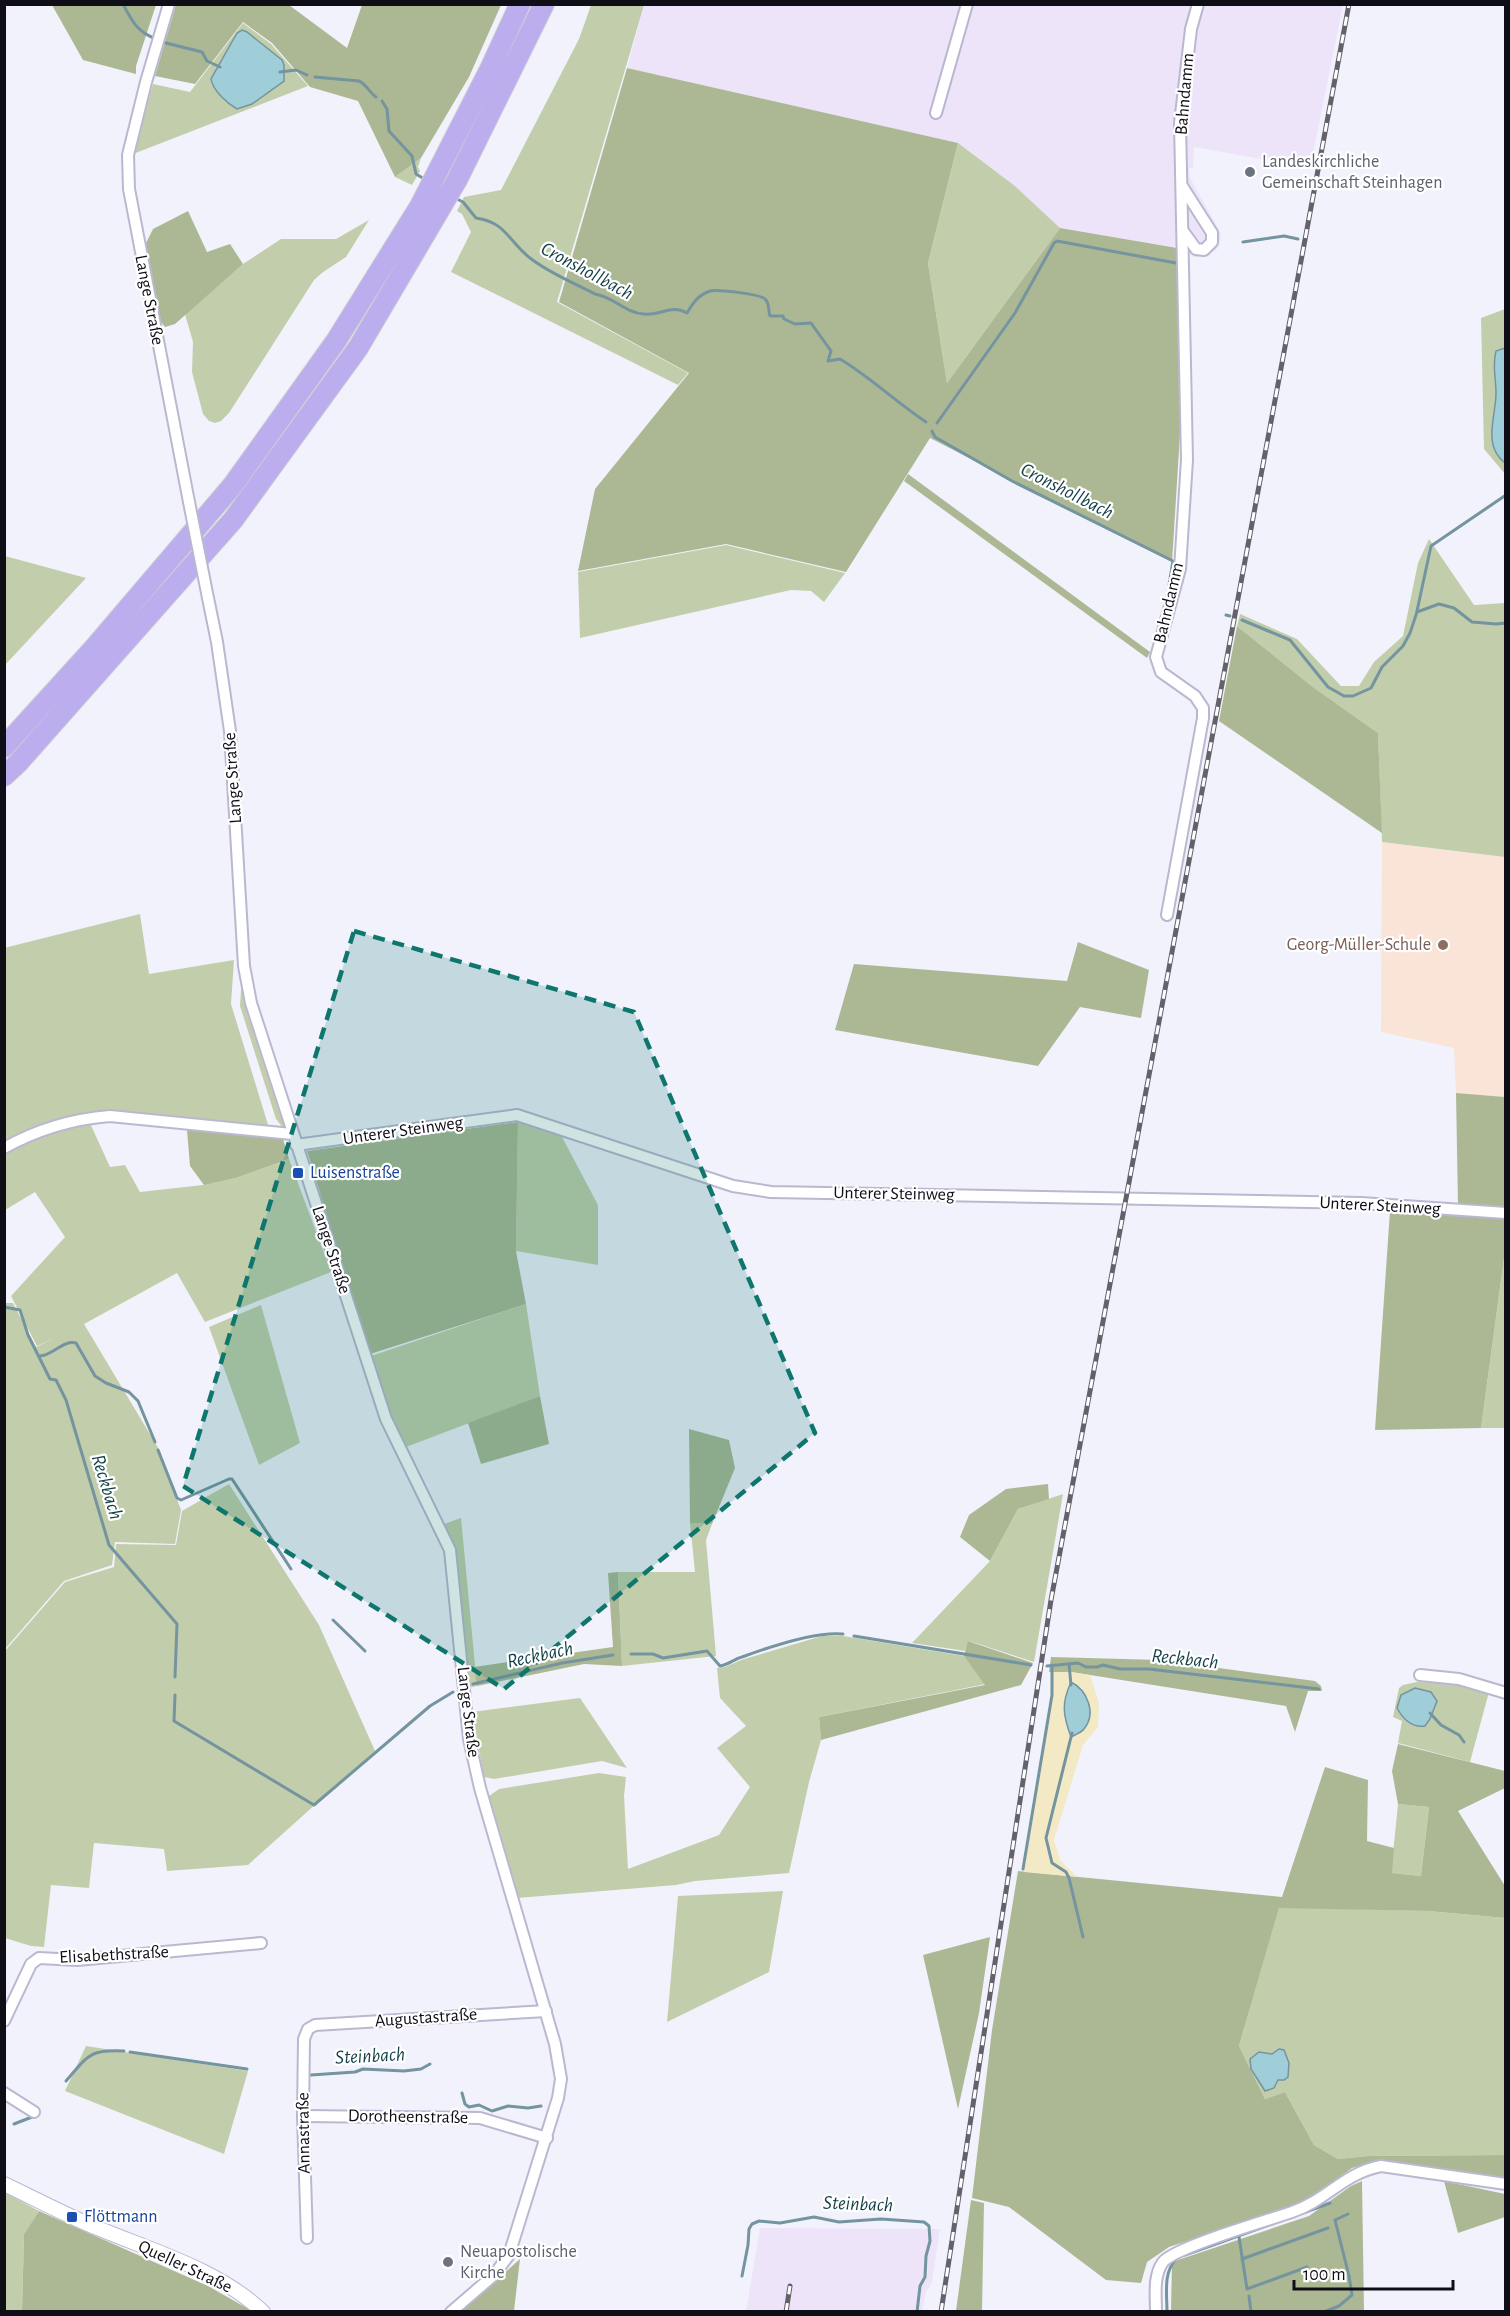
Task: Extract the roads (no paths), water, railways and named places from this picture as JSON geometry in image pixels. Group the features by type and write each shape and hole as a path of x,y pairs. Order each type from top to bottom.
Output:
{"highway":[{"path":"4,776 86,686 251,496 358,348 428,211 440,169 520,4"},
{"path":"4,747 95,647 233,485 428,211 457,180 544,4"}],"street":[{"name":"Lange Straße","path":"169,4 128,155 129,189 217,642 230,731 244,966 251,1003 292,1134 386,1419 450,1550 469,1739 480,1788 555,2044 561,2079 547,2138 509,2255 494,2275 451,2312"},
{"path":"936,113 967,4"},
{"name":"Bahndamm","path":"1167,915 1203,718 1203,708 1195,696 1161,672 1156,657 1180,569 1187,460 1180,123 1191,29 1198,4"},
{"path":"1182,185 1212,233 1212,242 1204,250 1196,249 1183,231"},
{"name":"Unterer Steinweg","path":"296,1145 517,1114 733,1186 771,1191 1361,1203 1506,1213"},
{"path":"4,1148 28,1135 52,1126 87,1118 110,1116 292,1134"},
{"path":"1420,1675 1459,1679 1506,1693"},
{"name":"Elisabethstraße","path":"4,2021 32,1964 39,1958 77,1960 261,1943"},
{"name":"Augustastraße","path":"308,2029 315,2025 546,2011"},
{"name":"Annastraße","path":"307,2238 303,2116 304,2039 308,2029"},
{"path":"4,2093 34,2112"},
{"name":"Dorotheenstraße","path":"303,2116 480,2118 547,2138"},
{"path":"1156,2312 1156,2277 1164,2262 1172,2255 1194,2245 1307,2207 1351,2175 1369,2168 1381,2166 1506,2184"},
{"name":"Queller Straße","path":"4,2184 72,2217 212,2277 236,2290 263,2312"}],"water":[{"path":"242,30 282,60 284,81 252,104 237,109 217,92 211,79 237,33"},
{"path":"1506,348 1505,463 1494,448 1492,430 1496,393 1495,356 1496,351"},
{"path":"1071,1682 1086,1696 1090,1716 1084,1729 1071,1737 1064,1710"},
{"path":"1415,1688 1431,1692 1437,1701 1425,1726 1416,1726 1408,1722 1397,1708 1401,1695"},
{"path":"1279,2049 1284,2050 1289,2063 1288,2077 1278,2080 1274,2088 1265,2091 1251,2069 1250,2059 1259,2052 1272,2054"}],"waterway":[{"name":"Cronshollbach","path":"123,4 132,21 156,39"},
{"name":"Cronshollbach","path":"162,42 202,52 207,61 220,67"},
{"name":"Cronshollbach","path":"280,72 296,70 307,75"},
{"name":"Cronshollbach","path":"315,77 359,81 376,97"},
{"name":"Cronshollbach","path":"382,101 387,109 389,131 412,156 416,174 426,180"},
{"name":"Cronshollbach","path":"455,198 463,202 476,218 486,220 501,228 523,252 545,268 637,313 650,314 671,310 687,313 699,297 710,291 738,292 761,297 768,303 770,316 783,316 784,319 795,324 811,323 831,351 828,361 840,359 926,422"},
{"path":"1243,242 1284,236 1298,239"},
{"path":"937,423 1015,313 1054,243 1057,241 1176,263"},
{"name":"Cronshollbach","path":"932,431 935,437 1012,481 1173,561 1169,585"},
{"path":"1417,611 1431,546 1506,495"},
{"name":"Cronshollbach","path":"1242,620 1290,640 1328,687 1344,696 1353,696 1371,688 1382,667 1403,646 1417,612 1439,604 1454,608 1472,622 1506,623"},
{"name":"Cronshollbach","path":"1226,615 1230,616"},
{"name":"Reckbach","path":"4,1307 20,1310 28,1335 50,1379 56,1380 66,1400 109,1545 177,1624 175,1677"},
{"path":"40,1356 67,1344 76,1343 95,1376 129,1392 138,1401 155,1442"},
{"path":"158,1450 177,1498 181,1500 232,1479 291,1569"},
{"path":"333,1620 365,1651"},
{"name":"Reckbach","path":"631,1654 653,1654 663,1658 707,1651 720,1666 792,1641 819,1635 843,1634"},
{"name":"Reckbach","path":"854,1636 1031,1665"},
{"name":"Reckbach","path":"473,1684 562,1663 613,1655"},
{"name":"Reckbach","path":"1047,1666 1078,1663 1086,1667 1103,1665 1120,1669 1149,1669 1319,1689"},
{"path":"1069,1664 1071,1685"},
{"path":"1023,1869 1052,1695 1052,1665"},
{"name":"Reckbach","path":"175,1695 174,1721 314,1805 430,1706 453,1692"},
{"name":"Reckbach","path":"1430,1713 1441,1725 1459,1735 1464,1742"},
{"path":"1072,1733 1046,1838 1052,1863 1066,1872 1069,1878 1083,1937"},
{"name":"Steinbach","path":"66,2081 90,2056 103,2051 124,2051"},
{"name":"Steinbach","path":"130,2052 247,2069"},
{"name":"Steinbach","path":"311,2075 355,2072 363,2069 404,2071 421,2069 430,2064"},
{"name":"Steinbach","path":"462,2093 465,2104 469,2107 479,2105 492,2111 508,2106 528,2108 541,2106"},
{"name":"Steinbach","path":"14,2124 32,2117"},
{"name":"Steinbach","path":"1303,2213 1330,2203"},
{"name":"Steinbach","path":"1324,2312 1339,2306 1352,2295 1335,2220 1348,2214"},
{"name":"Steinbach","path":"742,2276 749,2229 752,2224 759,2221 780,2223 814,2217 839,2222 881,2219 924,2222 929,2226 930,2241 917,2312"},
{"name":"Steinbach","path":"1185,2255 1283,2220"},
{"name":"Steinbach","path":"1242,2259 1328,2228"},
{"name":"Steinbach","path":"1239,2237 1247,2289 1307,2267"},
{"name":"Steinbach","path":"1167,2312 1167,2277 1176,2259"},
{"name":"Steinbach","path":"1249,2296 1251,2312"}],"railway":[{"path":"941,2312 1051,1600 1349,4"},
{"path":"786,2312 790,2286"}],"place":[{"name":"Landeskirchliche Gemeinschaft Steinhagen","path":"1250,172"},
{"name":"Georg-Müller-Schule","path":"1443,945"},
{"name":"Luisenstraße","path":"298,1173"},
{"name":"Flöttmann","path":"72,2217"},
{"name":"Neuapostolische Kirche","path":"448,2262"}]}
